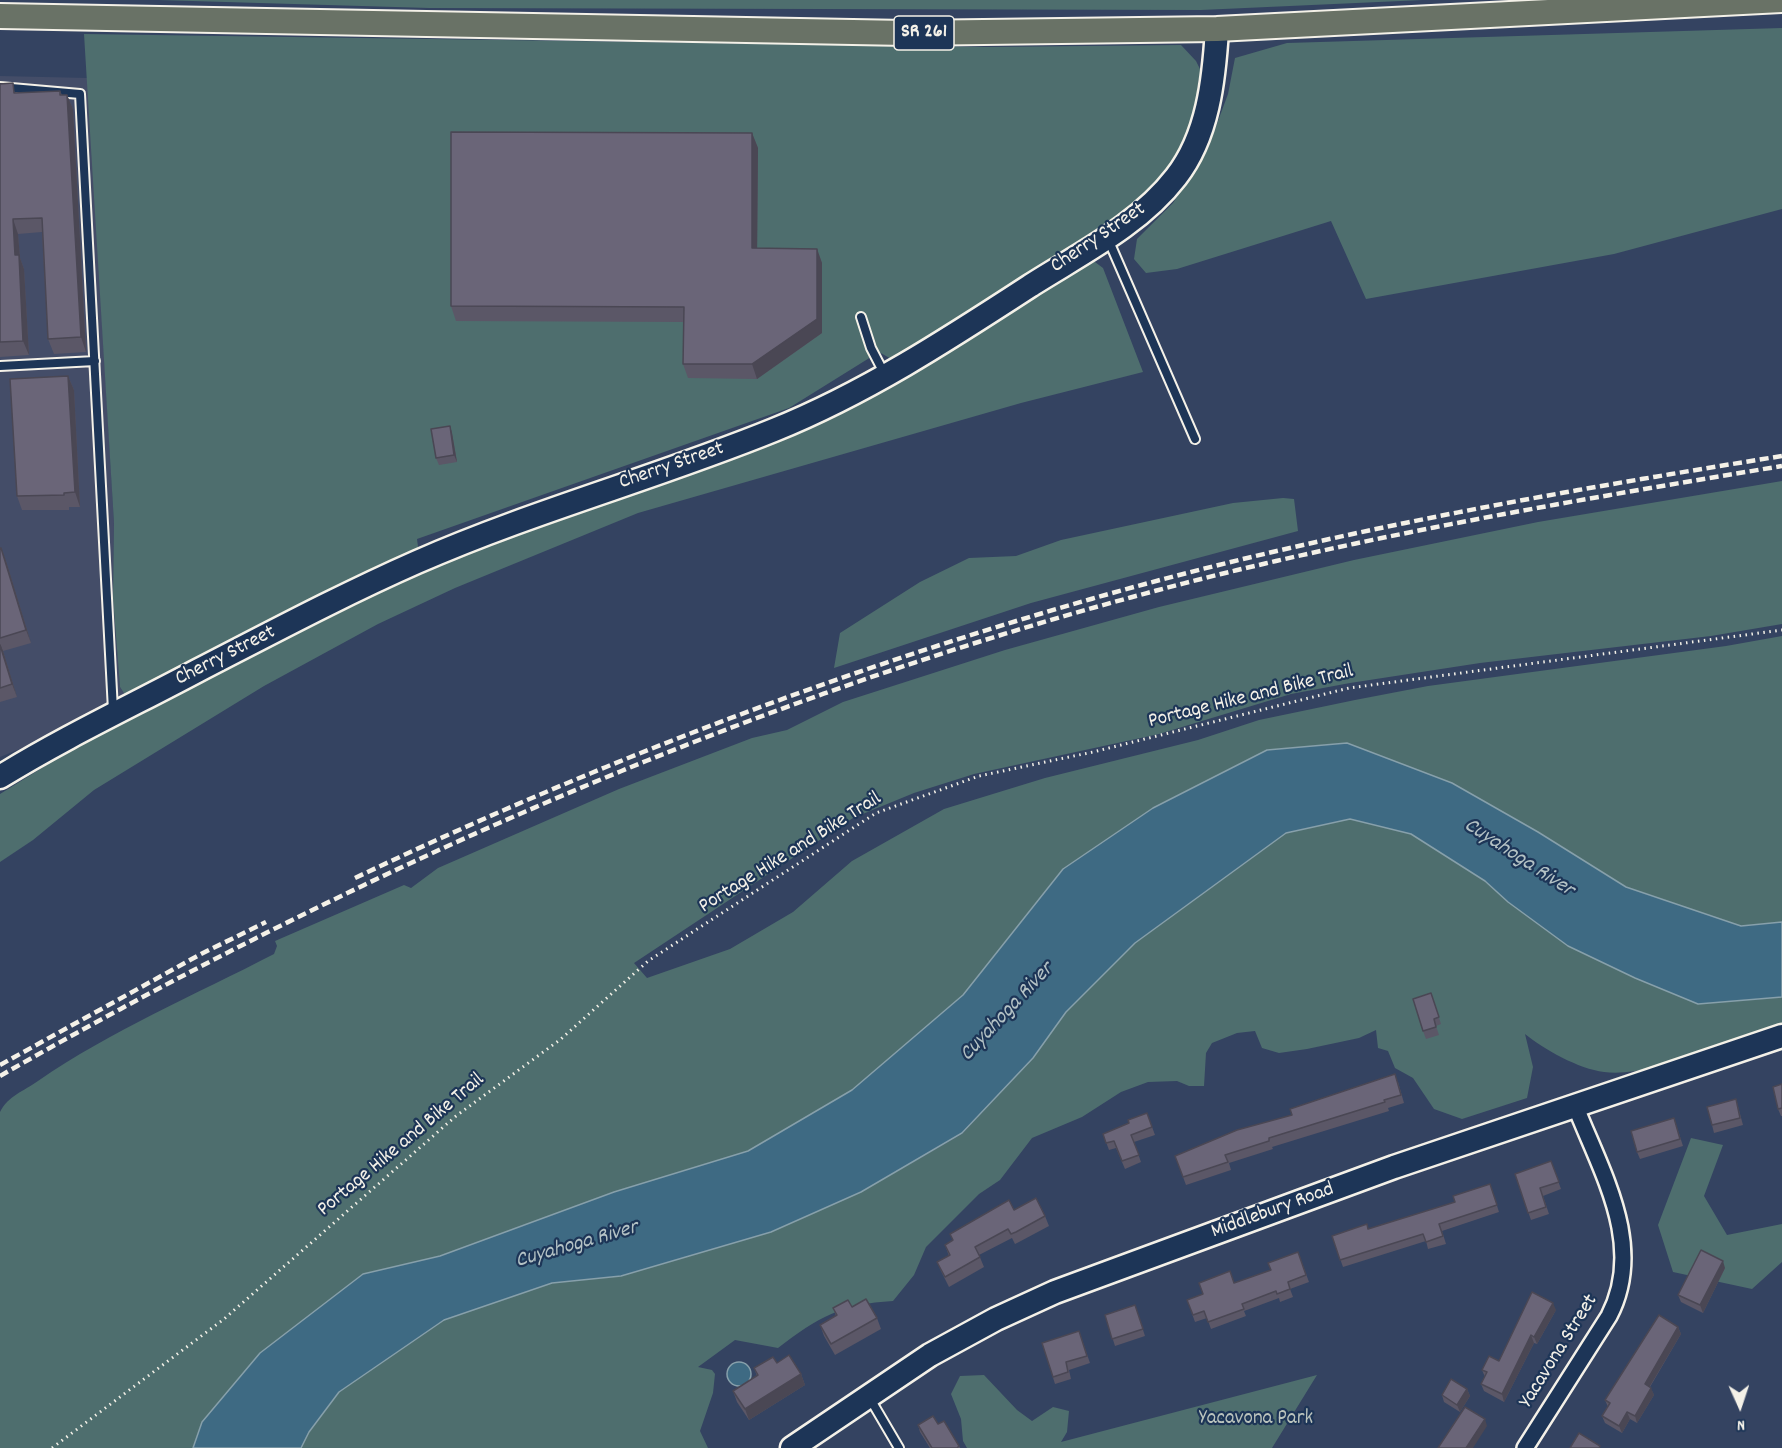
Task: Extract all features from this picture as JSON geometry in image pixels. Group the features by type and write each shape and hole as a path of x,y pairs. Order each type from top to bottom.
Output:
{"main road":[{"name":"SR 261","path":"0,16 65,15 152,20 906,33 1217,29 1782,0"},
{"name":"SR 261","path":"0,2 65,15"}],"street":[{"name":"Cherry Street","path":"0,777 113,715 419,561 518,522 776,430 885,376 1107,236 1161,194 1189,158 1208,103 1217,29"},
{"name":"Middlebury Road","path":"792,1448 930,1355 996,1319 1074,1284 1394,1167 1782,1036"},
{"name":"Yacavona Street","path":"1525,1448 1609,1316 1617,1301 1625,1265 1625,1246 1620,1222 1575,1105"}],"lane":[{"path":"0,87 80,94 113,715"},
{"path":"1107,236 1194,439"},
{"path":"861,317 871,348 885,376"},
{"path":"0,366 95,361"},
{"path":"868,1396 899,1448"}],"path":[{"name":"Portage Hike and Bike Trail","path":"52,1448 224,1319 456,1116 561,1039 648,961 876,813 979,776 1093,752 1349,688 1782,630"}],"shaded area":[{"path":"0,76 88,78 114,523 113,598 120,687 127,698 73,727 0,757"}],"green space":[{"path":"158,0 1423,0 1201,10 429,8"},
{"path":"1782,28 1782,209 1614,254 1366,299 1331,221 1177,269 1146,273 1134,259 1137,239 1173,203 1208,148 1228,94 1235,58 1287,43"},
{"path":"84,34 988,47 1181,45 1196,61 1201,71 1190,130 1165,173 1142,198 1117,220 893,360 879,352 789,408 417,539 419,554 127,698 120,687 113,598 114,523"},
{"path":"1084,262 1095,262 1103,268 1143,372 1021,403 638,513 455,588 378,624 264,686 94,790 33,840 0,862 0,794 50,763 53,752 374,589 684,470"},
{"path":"1782,481 1782,624 1711,636 1480,663 1350,683 1291,694 1159,734 974,774 914,793 853,818 634,963 647,978 730,949 793,912 852,861 944,809 1045,778 1198,740 1259,720 1355,700 1428,686 1726,646 1782,636 1782,922 1741,926 1626,887 1538,832 1452,783 1347,743 1267,750 1153,808 1063,869 963,995 852,1090 748,1151 614,1192 440,1256 363,1274 202,1422 193,1448 0,1448 0,1112 3,1106 17,1094 95,1045 274,954 277,946 275,941 404,885 411,888 438,868 619,789 752,738 787,730 843,702 1005,650 1159,607 1354,560 1538,522"},
{"path":"1294,499 1298,531 1031,603 834,668 840,633 920,582 969,558 1016,556 1061,540 1233,503"},
{"path":"1350,819 1411,834 1485,881 1508,902 1698,1004 1782,997 1782,1026 1693,1057 1645,1070 1623,1072 1604,1072 1573,1063 1541,1046 1525,1034 1533,1067 1527,1098 1462,1119 1434,1109 1413,1078 1395,1068 1388,1051 1378,1048 1376,1030 1359,1038 1279,1053 1262,1048 1255,1031 1237,1033 1212,1043 1206,1053 1204,1086 1189,1086 1177,1081 1148,1082 1121,1092 1082,1117 1032,1138 1000,1180 979,1194 926,1247 914,1275 893,1301 859,1305 831,1314 778,1348 735,1340 698,1367 712,1370 715,1374 713,1393 700,1431 708,1448 301,1448 309,1432 339,1392 444,1320 552,1283 621,1276 771,1232 861,1192 962,1134 1033,1058 1066,1012 1135,943 1286,833"},
{"path":"1691,1138 1723,1145 1704,1196 1727,1235 1782,1224 1782,1262 1752,1289 1673,1272 1658,1225"},
{"name":"Yacavona Park","path":"984,1375 1017,1410 1032,1421 1053,1407 1069,1411 1067,1432 1061,1442 1317,1375 1272,1448 967,1448 963,1441 961,1419 951,1394 960,1376"}],"water":[{"name":"Cuyahoga River","path":"1347,743 1452,783 1538,832 1626,887 1741,926 1782,922 1782,997 1698,1004 1635,978 1568,946 1508,902 1485,881 1411,834 1350,819 1286,833 1135,943 1066,1012 1033,1058 962,1133 861,1192 771,1232 621,1276 552,1283 444,1320 339,1392 309,1432 301,1448 193,1448 202,1422 260,1353 363,1274 440,1256 614,1192 748,1151 852,1090 963,995 1063,869 1153,808 1267,750"},
{"path":"739,1362 744,1363 750,1369 750,1379 744,1385 739,1386 734,1385 728,1379 727,1374 728,1369 734,1363"}],"building":[{"path":"13,83 14,93 60,91 60,95 67,95 81,337 48,339 42,218 13,219 15,255 19,255 23,341 0,342 0,84"},
{"path":"451,132 752,133 752,248 817,249 817,319 752,364 683,364 684,307 451,306"},
{"path":"68,376 75,492 64,493 64,495 17,496 10,379"},
{"path":"450,426 454,455 436,458 431,429"},
{"path":"0,548 26,630 0,638"},
{"path":"0,645 12,684 0,688"},
{"path":"1431,993 1439,1017 1434,1019 1436,1027 1423,1031 1413,999"},
{"path":"1395,1074 1401,1095 1269,1138 1269,1141 1225,1155 1228,1162 1183,1177 1175,1156 1237,1130 1292,1115 1290,1109"},
{"path":"1782,1084 1782,1108 1778,1109 1773,1087"},
{"path":"1736,1099 1740,1118 1712,1125 1707,1107"},
{"path":"1147,1113 1152,1127 1131,1135 1139,1155 1122,1161 1114,1141 1106,1143 1103,1134 1129,1123 1128,1120"},
{"path":"1674,1118 1680,1139 1637,1152 1631,1131"},
{"path":"1551,1161 1559,1182 1540,1188 1546,1207 1528,1213 1515,1174"},
{"path":"1490,1184 1497,1205 1439,1224 1443,1236 1426,1242 1423,1234 1340,1260 1332,1236 1367,1224 1368,1229 1455,1202 1453,1196"},
{"path":"1036,1198 1045,1216 1011,1234 1008,1229 975,1247 980,1257 945,1277 937,1262 950,1255 945,1245 953,1240 950,1234 1009,1200 1014,1210"},
{"path":"1701,1250 1723,1261 1700,1305 1678,1295"},
{"path":"1298,1252 1306,1275 1288,1282 1290,1289 1277,1294 1276,1291 1242,1304 1244,1309 1208,1322 1204,1311 1193,1315 1187,1300 1203,1294 1199,1283 1230,1271 1234,1283 1271,1270 1268,1263"},
{"path":"1532,1292 1553,1303 1534,1337 1531,1335 1502,1394 1481,1384 1487,1372 1482,1370 1489,1356 1499,1361"},
{"path":"866,1299 877,1318 831,1344 820,1325 837,1315 833,1308 848,1300 852,1307"},
{"path":"1135,1305 1143,1329 1112,1339 1105,1315"},
{"path":"1659,1315 1678,1327 1645,1384 1651,1388 1635,1416 1627,1412 1619,1426 1602,1416 1610,1403 1605,1400"},
{"path":"1079,1331 1087,1356 1066,1362 1068,1372 1053,1377 1042,1343"},
{"path":"789,1355 801,1374 745,1409 733,1391 758,1375 754,1368 773,1357 777,1363"},
{"path":"1451,1379 1467,1389 1457,1405 1442,1395"},
{"path":"1465,1407 1485,1419 1466,1448 1438,1448"},
{"path":"933,1416 938,1424 944,1421 959,1446 957,1448 932,1448 918,1425"},
{"path":"1579,1433 1600,1446 1599,1448 1570,1448"}],"railway":[{"path":"355,878 535,797 717,723 903,657 1091,599 1262,554 1348,535 1521,500 1782,456"},
{"path":"0,1076 145,996 292,920 442,849 593,783 747,722 903,666 1061,617 1221,574 1360,542 1782,466"},
{"path":"0,1065 201,954 266,922"}]}
